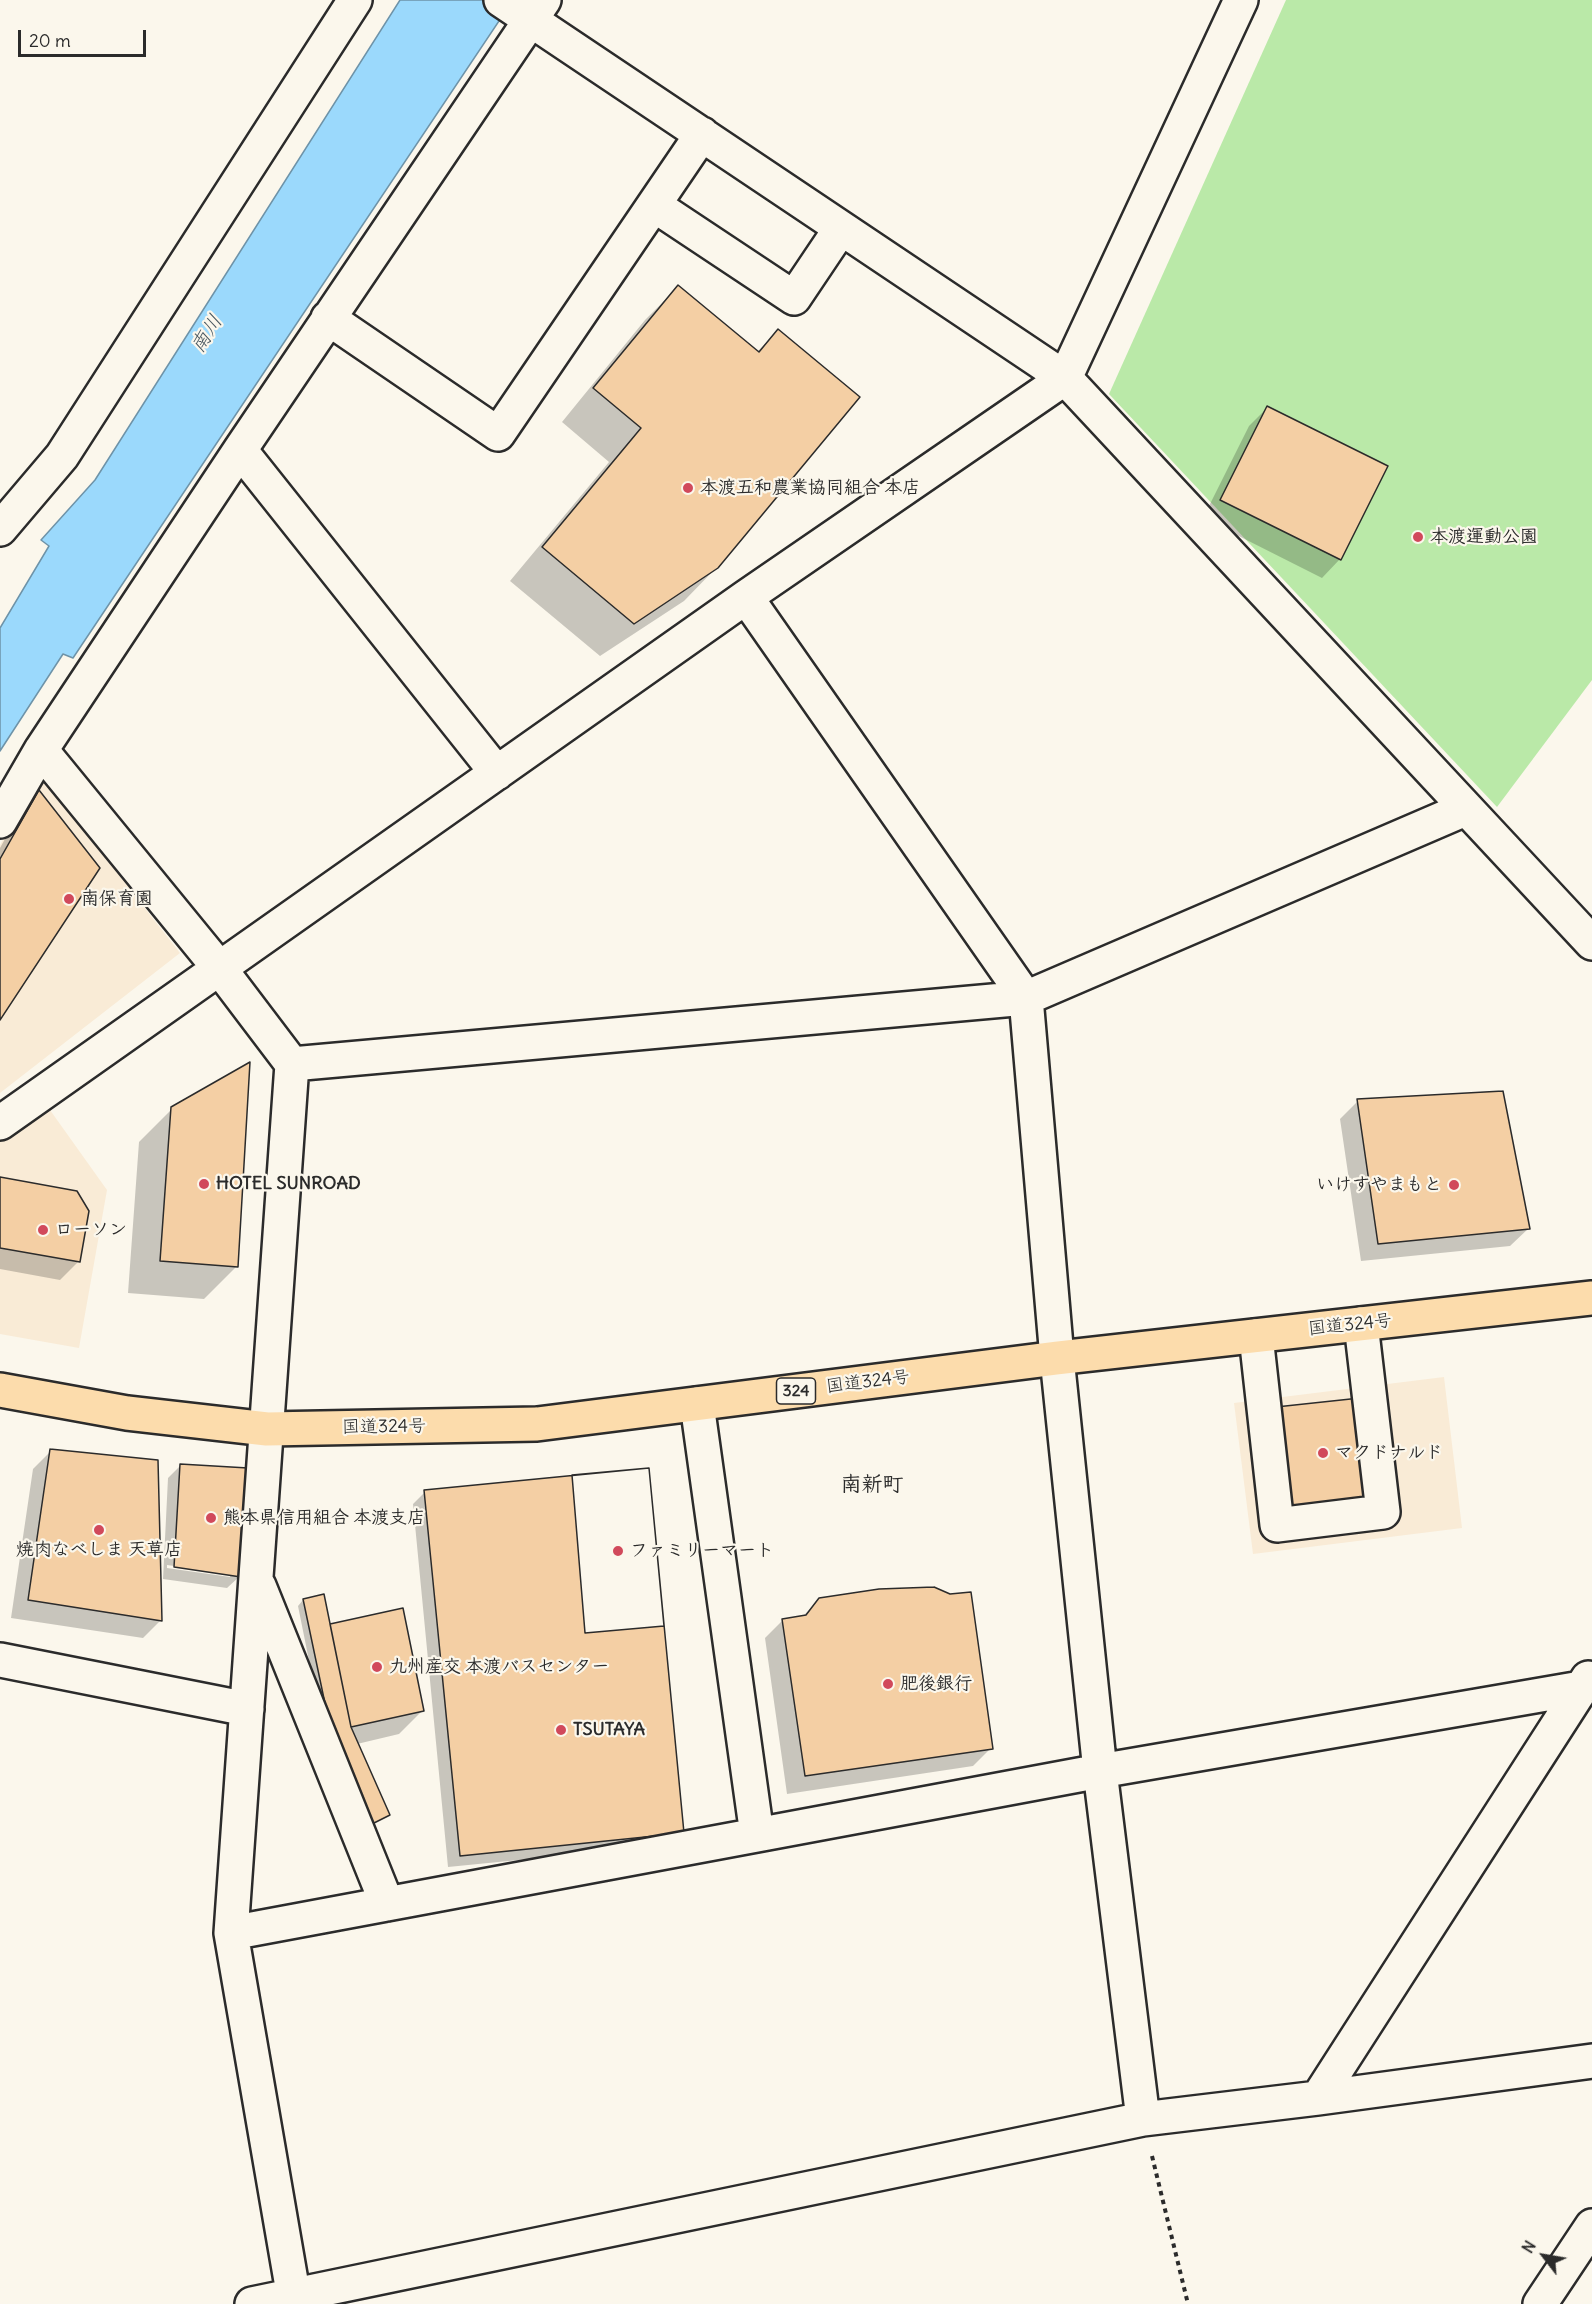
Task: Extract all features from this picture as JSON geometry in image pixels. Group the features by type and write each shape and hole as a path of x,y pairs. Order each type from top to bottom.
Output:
{"highway":[{"name":"国道324号","path":"0,1390 127,1413 267,1429 537,1424 1057,1358 1592,1298"}],"street":[{"path":"0,529 63,456 355,0"},
{"path":"0,1123 746,597 1065,378 1241,0"},
{"path":"0,821 41,750 328,318 524,8 702,134 1065,378 1592,943"},
{"path":"328,318 498,434 702,134"},
{"path":"654,205 794,298 841,228"},
{"path":"240,450 497,773"},
{"path":"746,597 1026,998 1057,1358 1100,1771 1143,2119"},
{"path":"41,750 220,969 292,1064 231,1933 294,2300"},
{"path":"292,1064 1026,998 1466,809"},
{"path":"1256,1336 1277,1525 1383,1512 1361,1324"},
{"path":"697,1404 757,1835"},
{"path":"256,1578 387,1904"},
{"path":"0,1660 247,1710"},
{"path":"231,1933 1587,1680"},
{"path":"1318,2098 1587,1680"},
{"path":"252,2304 294,2300 1143,2119 1592,2061"},
{"path":"1540,2304 1592,2226"}],"path":[{"path":"1143,2119 1188,2304"}],"shaded area":[{"name":"南保育園","path":"40,774 180,953 0,1093 0,845"},
{"path":"45,1103 107,1190 79,1348 0,1334 0,1136"},
{"path":"1444,1377 1462,1528 1253,1554 1234,1403"}],"green space":[{"name":"本渡運動公園","path":"1286,0 1592,0 1592,680 1497,807 1109,394"}],"water":[{"name":"南川","path":"400,0 513,0 73,658 63,654 0,751 0,628 49,546 41,540 95,480"}],"building":[{"name":"本渡五和農業協同組合 本店","path":"678,285 759,352 778,329 860,397 718,568 634,624 542,547 641,428 593,388"},
{"path":"1267,406 1388,466 1341,560 1220,500"},
{"path":"39,790 100,868 0,1020 0,859"},
{"name":"HOTEL SUNROAD","path":"250,1062 238,1267 160,1261 171,1107"},
{"name":"いけすやまもと","path":"1503,1091 1530,1229 1378,1244 1357,1099"},
{"name":"ローソン","path":"0,1177 77,1191 89,1211 80,1262 0,1248"},
{"name":"マクドナルド","path":"1360,1398 1369,1499 1286,1508 1276,1407"},
{"name":"焼肉なべしま 天草店","path":"50,1449 158,1460 162,1621 28,1600"},
{"name":"熊本県信用組合 本渡支店","path":"180,1464 248,1468 241,1577 174,1567"},
{"name":"TSUTAYA","path":"649,1468 684,1833 460,1856 424,1490"},
{"name":"ファミリーマート","path":"649,1468 664,1626 585,1633 572,1475"},
{"name":"肥後銀行","path":"934,1587 950,1594 971,1592 993,1749 805,1776 782,1619 806,1615 819,1598 879,1589"},
{"path":"324,1594 351,1727 390,1815 370,1825 331,1732 303,1599"},
{"name":"九州産交 本渡バスセンター","path":"403,1608 424,1711 351,1727 330,1624"}],"place":[{"name":"本渡五和農業協同組合 本店","path":"688,488"},
{"name":"本渡運動公園","path":"1418,537"},
{"name":"南保育園","path":"69,899"},
{"name":"HOTEL SUNROAD","path":"204,1184"},
{"name":"いけすやまもと","path":"1454,1185"},
{"name":"ローソン","path":"43,1230"},
{"name":"マクドナルド","path":"1323,1453"},
{"name":"熊本県信用組合 本渡支店","path":"211,1518"},
{"name":"焼肉なべしま 天草店","path":"99,1530"},
{"name":"ファミリーマート","path":"618,1551"},
{"name":"九州産交 本渡バスセンター","path":"377,1667"},
{"name":"肥後銀行","path":"888,1684"},
{"name":"TSUTAYA","path":"561,1730"}],"district":[{"name":"南新町","path":"872,1485"}]}
